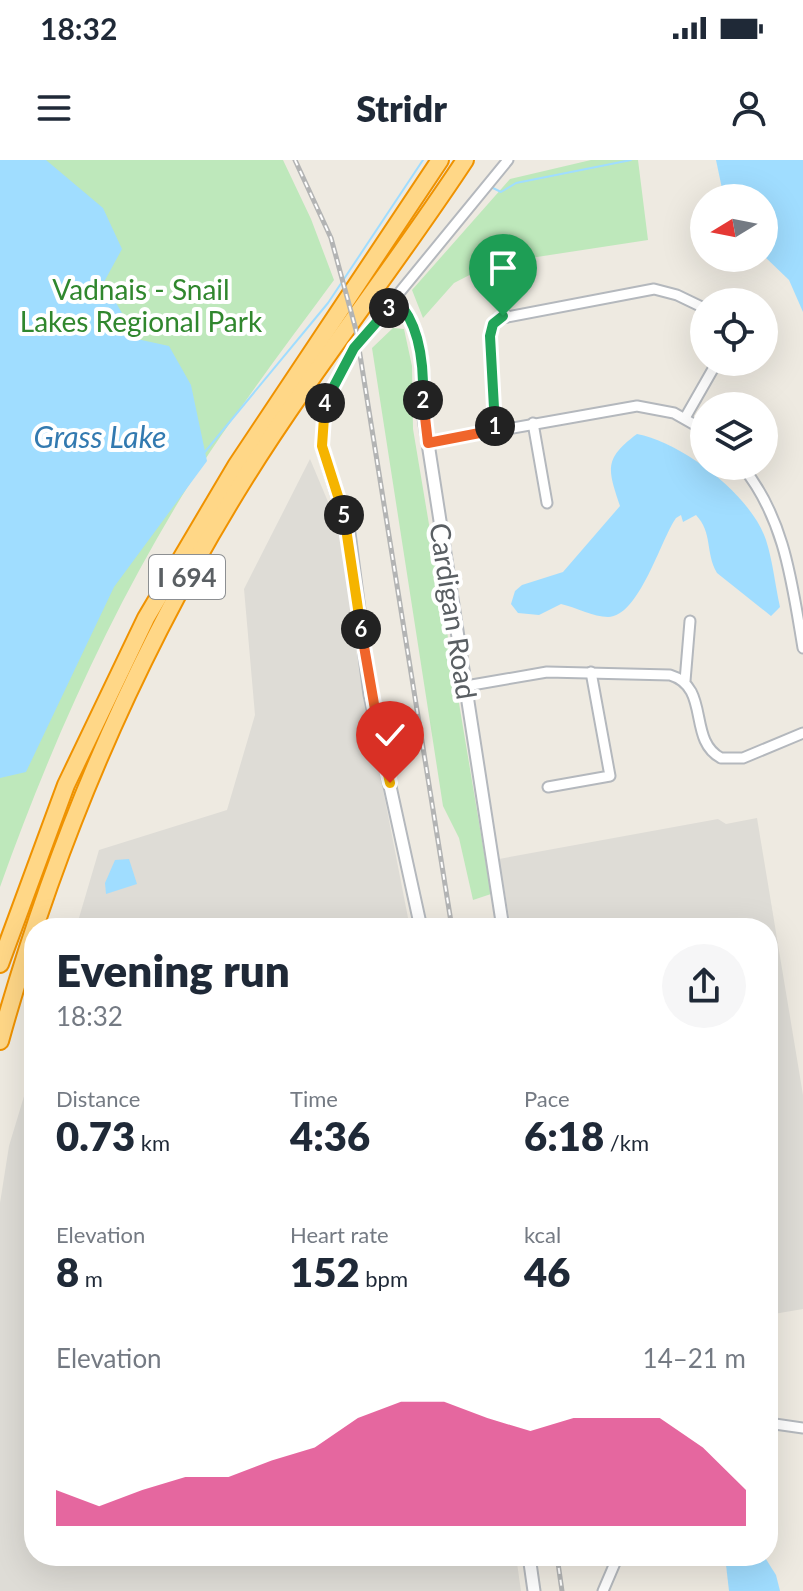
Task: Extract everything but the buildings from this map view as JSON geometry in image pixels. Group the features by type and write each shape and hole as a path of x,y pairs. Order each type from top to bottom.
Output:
{"highway":[{"name":"I 694","path":"0,964 66,785 146,618 236,466 440,160"},
{"name":"I 694","path":"38,918 76,812 124,701 180,590 255,463 465,160"},
{"name":"I 694","path":"0,1041 24,962"}],"street":[{"path":"419,918 370,695 349,533 322,446 322,416 331,386 354,348 508,160"},
{"path":"495,430 490,336 497,319 654,289 690,301"},
{"name":"Cardigan Road","path":"396,300 412,322 420,354 428,443 501,918"},
{"path":"685,418 709,376"},
{"path":"428,443 637,406 662,408 690,421"},
{"path":"533,423 547,503"},
{"path":"752,480 765,499 782,540 803,648"},
{"path":"690,621 685,681 695,699 705,743 721,758 743,758 803,733"},
{"path":"466,686 547,672 670,675 685,681"},
{"path":"548,787 610,776 591,672"},
{"path":"778,1424 803,1428"},
{"path":"530,1566 534,1591"},
{"path":"603,1591 614,1566"}],"shaded area":[{"path":"310,459 342,535 356,651 408,918 79,918 99,850 227,810 255,715 244,589"},
{"path":"757,818 774,918 509,918 499,859 718,819 726,824"},
{"path":"778,944 803,1095 803,1309 778,1313"},
{"path":"24,1096 24,1566 517,1566 521,1591 0,1591 0,1203 9,1146"}],"green space":[{"name":"Grass Lake","path":"0,160 283,160 311,219 334,280 210,452 147,556 67,719 0,887"},
{"path":"591,160 638,160 648,240 491,264 454,283 423,318 412,290 510,179"},
{"path":"393,328 404,329 412,366 413,429 491,894 473,900 459,838 443,806 372,348"}],"water":[{"name":"Grass Lake","path":"0,160 46,160 103,208 122,249 104,282 137,339 169,346 191,385 207,461 114,587 26,772 0,778"},
{"path":"716,160 803,160 803,312 789,280 778,269 778,184 721,184"},
{"path":"637,434 674,448 690,458 690,480 720,480 746,506 766,540 770,557 780,607 771,616 717,573 705,529 696,515 683,522 681,515 676,518 639,591 619,614 603,617 561,604 539,615 518,613 511,604 515,591 522,585 563,572 620,506 611,466 626,443"},
{"path":"129,859 137,884 106,894 105,883 115,860"},
{"path":"726,1566 770,1566 780,1591 729,1591"}],"waterway":[{"path":"204,453 328,303 423,160"},
{"path":"493,188 501,192 516,183 631,160"}],"railway":[{"path":"295,160 331,238 356,330 450,918"},
{"path":"558,1566 562,1591"}],"route":[{"path":"390,783 370,695 349,533 322,446 325,403 341,367 354,348 396,300 412,322 420,354 428,443 495,430 490,329 503,316"}],"park label":[{"name":"Vadnais - Snail Lakes Regional Park","path":"141,305"}]}
